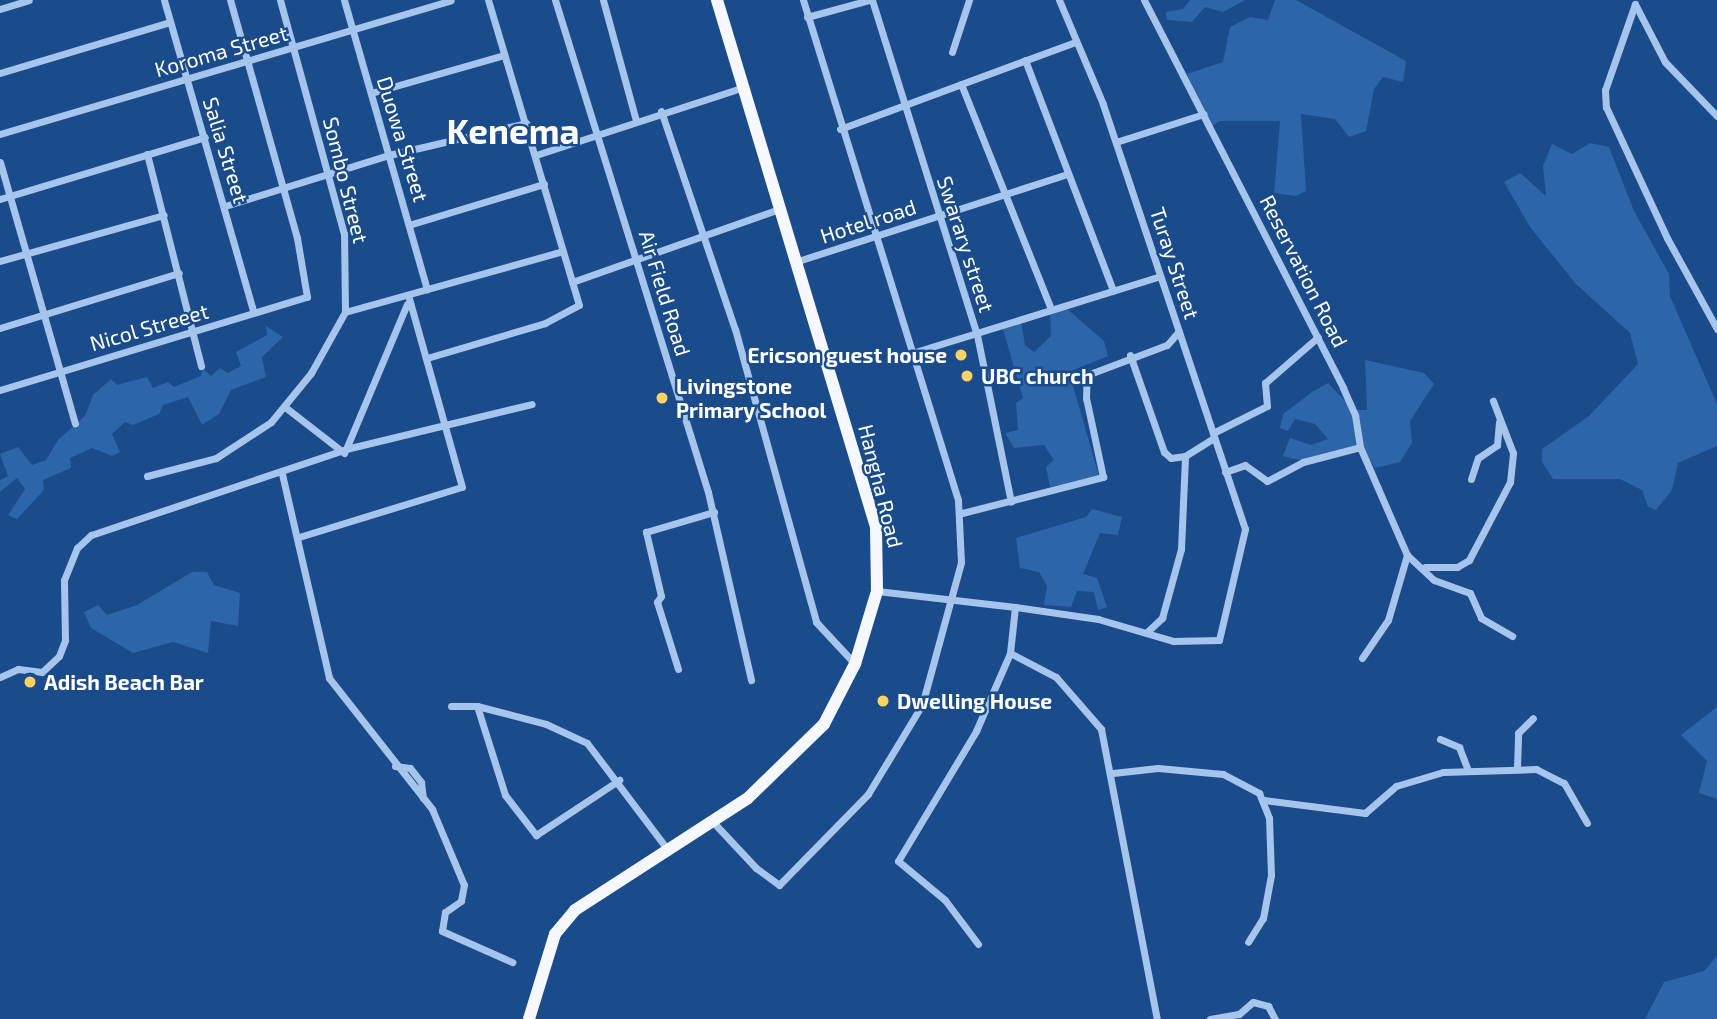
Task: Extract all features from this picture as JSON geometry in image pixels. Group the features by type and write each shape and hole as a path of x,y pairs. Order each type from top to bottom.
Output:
{"highway":[{"name":"Hangha Road","path":"529,1019 562,922 713,822 806,746 838,703 855,664 877,591 876,527 798,261 779,209 745,87 717,0"}],"street":[{"path":"0,9 29,0"},
{"name":"Salia Street","path":"164,0 253,311"},
{"path":"230,0 280,190"},
{"name":"Sombo Street","path":"280,0 347,252 345,312"},
{"name":"Duowa Street","path":"344,0 412,224 427,289"},
{"name":"Koroma Street","path":"0,134 294,49 450,0"},
{"path":"427,358 575,311 572,282 488,0"},
{"name":"Air Field Road","path":"555,0 714,512 751,680"},
{"path":"603,0 636,121"},
{"path":"713,822 772,883 783,881 800,858 867,794 898,751 933,677 954,601 962,513 840,130 803,0"},
{"path":"807,17 871,0"},
{"name":"Swarary street","path":"871,0 976,335 1011,502"},
{"path":"952,52 969,0"},
{"name":"Turay Street","path":"1059,0 1116,142 1154,254 1157,277 1179,331 1245,529 1222,637 1181,642 1147,632"},
{"name":"Reservation Road","path":"1144,0 1318,337 1355,415 1360,447 1407,555"},
{"path":"1635,2 1665,62 1717,116"},
{"path":"1635,2 1605,90 1606,107 1667,239 1717,329"},
{"path":"0,73 170,22"},
{"path":"840,130 1075,42"},
{"path":"371,93 504,55"},
{"path":"1025,61 1113,291"},
{"path":"961,85 1051,309"},
{"path":"536,155 661,111 745,87"},
{"path":"661,111 734,329 816,621 855,664"},
{"path":"1116,142 1204,114"},
{"path":"225,206 389,155 526,123"},
{"path":"0,199 205,137"},
{"path":"147,154 201,366"},
{"path":"0,162 75,423"},
{"name":"Hotel road","path":"798,261 874,235 1006,197 1067,174"},
{"path":"412,224 544,184"},
{"name":"Nicol Streeet","path":"0,390 61,374 253,311 307,297 298,238 280,190"},
{"path":"572,282 779,209"},
{"path":"0,261 164,215"},
{"path":"148,477 231,450 285,407 345,312 408,300 427,289 563,251"},
{"path":"0,328 44,312 179,273"},
{"path":"912,353 1157,277"},
{"path":"299,537 461,489 447,428 408,300"},
{"path":"345,451 408,300"},
{"path":"962,513 1105,475 1085,381 1091,371 1130,355 1167,345 1179,331"},
{"path":"1130,355 1164,452 1171,458 1185,456 1267,406 1265,383 1318,337"},
{"path":"1425,567 1457,567 1481,544 1514,468 1511,441 1499,421 1493,401"},
{"path":"0,677 18,669 42,672 59,656 65,640 64,580 78,548 91,535 345,451 447,428 532,404"},
{"path":"285,407 345,451"},
{"path":"1471,479 1478,458 1497,444 1499,421"},
{"path":"1225,472 1245,465 1267,481 1303,463 1360,447"},
{"path":"877,591 1015,607 1147,632 1162,618 1181,548 1185,456"},
{"path":"282,474 299,537 329,678 392,755 395,766 439,823 464,885 461,901 444,912 442,931 512,962"},
{"path":"678,669 657,602 661,596 646,532 714,512"},
{"path":"1362,659 1388,620 1407,555 1425,567 1434,580 1470,593 1481,618 1512,636"},
{"path":"978,944 945,900 898,861 976,731 1010,653 1015,607"},
{"path":"1010,653 1056,677 1075,695 1101,730 1113,773 1157,1019"},
{"path":"451,706 477,706 577,738 619,780 668,850"},
{"path":"477,706 505,795 536,835 619,780"},
{"path":"1517,768 1518,733 1532,718"},
{"path":"1440,739 1460,747 1467,768"},
{"path":"1113,773 1158,768 1223,774 1251,785 1264,800 1270,835 1269,899 1248,942"},
{"path":"1264,800 1365,813 1396,786 1467,768 1517,768 1555,774 1587,823"},
{"path":"1210,1019 1239,1014 1253,1002 1268,1006 1275,1019"}],"shaded area":[{"path":"1190,0 1245,0 1223,12 1205,7 1192,22 1167,20 1166,12 1183,9"},
{"path":"1275,0 1296,0 1406,61 1403,82 1383,77 1374,89 1366,131 1349,137 1335,119 1301,114 1306,191 1296,196 1274,193 1280,121 1220,121 1206,130 1187,74 1223,62 1230,27 1250,17 1268,20"},
{"path":"1590,143 1609,147 1634,211 1669,274 1670,296 1717,404 1717,446 1678,463 1672,490 1656,510 1648,507 1642,490 1620,479 1553,479 1542,462 1542,449 1589,416 1638,364 1630,333 1576,284 1530,227 1504,182 1520,173 1546,196 1543,166 1552,144 1572,154"},
{"path":"1066,308 1104,341 1108,356 1069,372 1099,476 1050,487 1046,467 1054,460 1044,445 1014,448 1005,433 1018,430 1016,403 1023,398 1002,326 1021,321 1025,345 1034,352 1051,336 1050,311"},
{"path":"266,326 283,337 262,357 266,377 231,390 219,414 202,425 188,397 163,405 159,414 133,425 125,422 112,434 120,452 112,456 92,448 70,458 71,468 43,480 44,490 17,519 8,515 25,489 17,478 0,492 0,480 8,476 0,454 18,447 32,465 46,460 58,440 85,416 93,395 111,379 117,385 147,377 153,388 168,382 174,387 201,376 203,369 211,376 220,368 228,373 241,366 236,352 267,335"},
{"path":"1365,360 1424,373 1434,384 1410,421 1412,443 1400,462 1375,468 1362,448 1299,460 1283,456 1290,438 1311,445 1328,439 1315,424 1295,419 1288,431 1280,428 1283,414 1328,383 1354,410 1367,410"},
{"path":"1092,509 1122,517 1118,535 1100,533 1083,574 1097,578 1107,607 1098,610 1094,592 1077,591 1071,607 1044,605 1047,586 1039,572 1020,568 1016,538 1086,517"},
{"path":"192,572 207,572 214,585 240,593 238,626 211,621 208,653 173,642 133,653 91,628 84,612 98,605 107,615 137,605"},
{"path":"1717,707 1717,799 1699,793 1707,761 1681,735"},
{"path":"1717,956 1717,1019 1645,1019 1664,982 1704,971"}],"place":[{"name":"Ericson guest house","path":"961,355"},
{"name":"UBC church","path":"967,376"},
{"name":"Livingstone Primary School","path":"662,398"},
{"name":"Adish Beach Bar","path":"30,682"},
{"name":"Dwelling House","path":"883,701"}],"district":[{"name":"Kenema","path":"513,130"}]}
